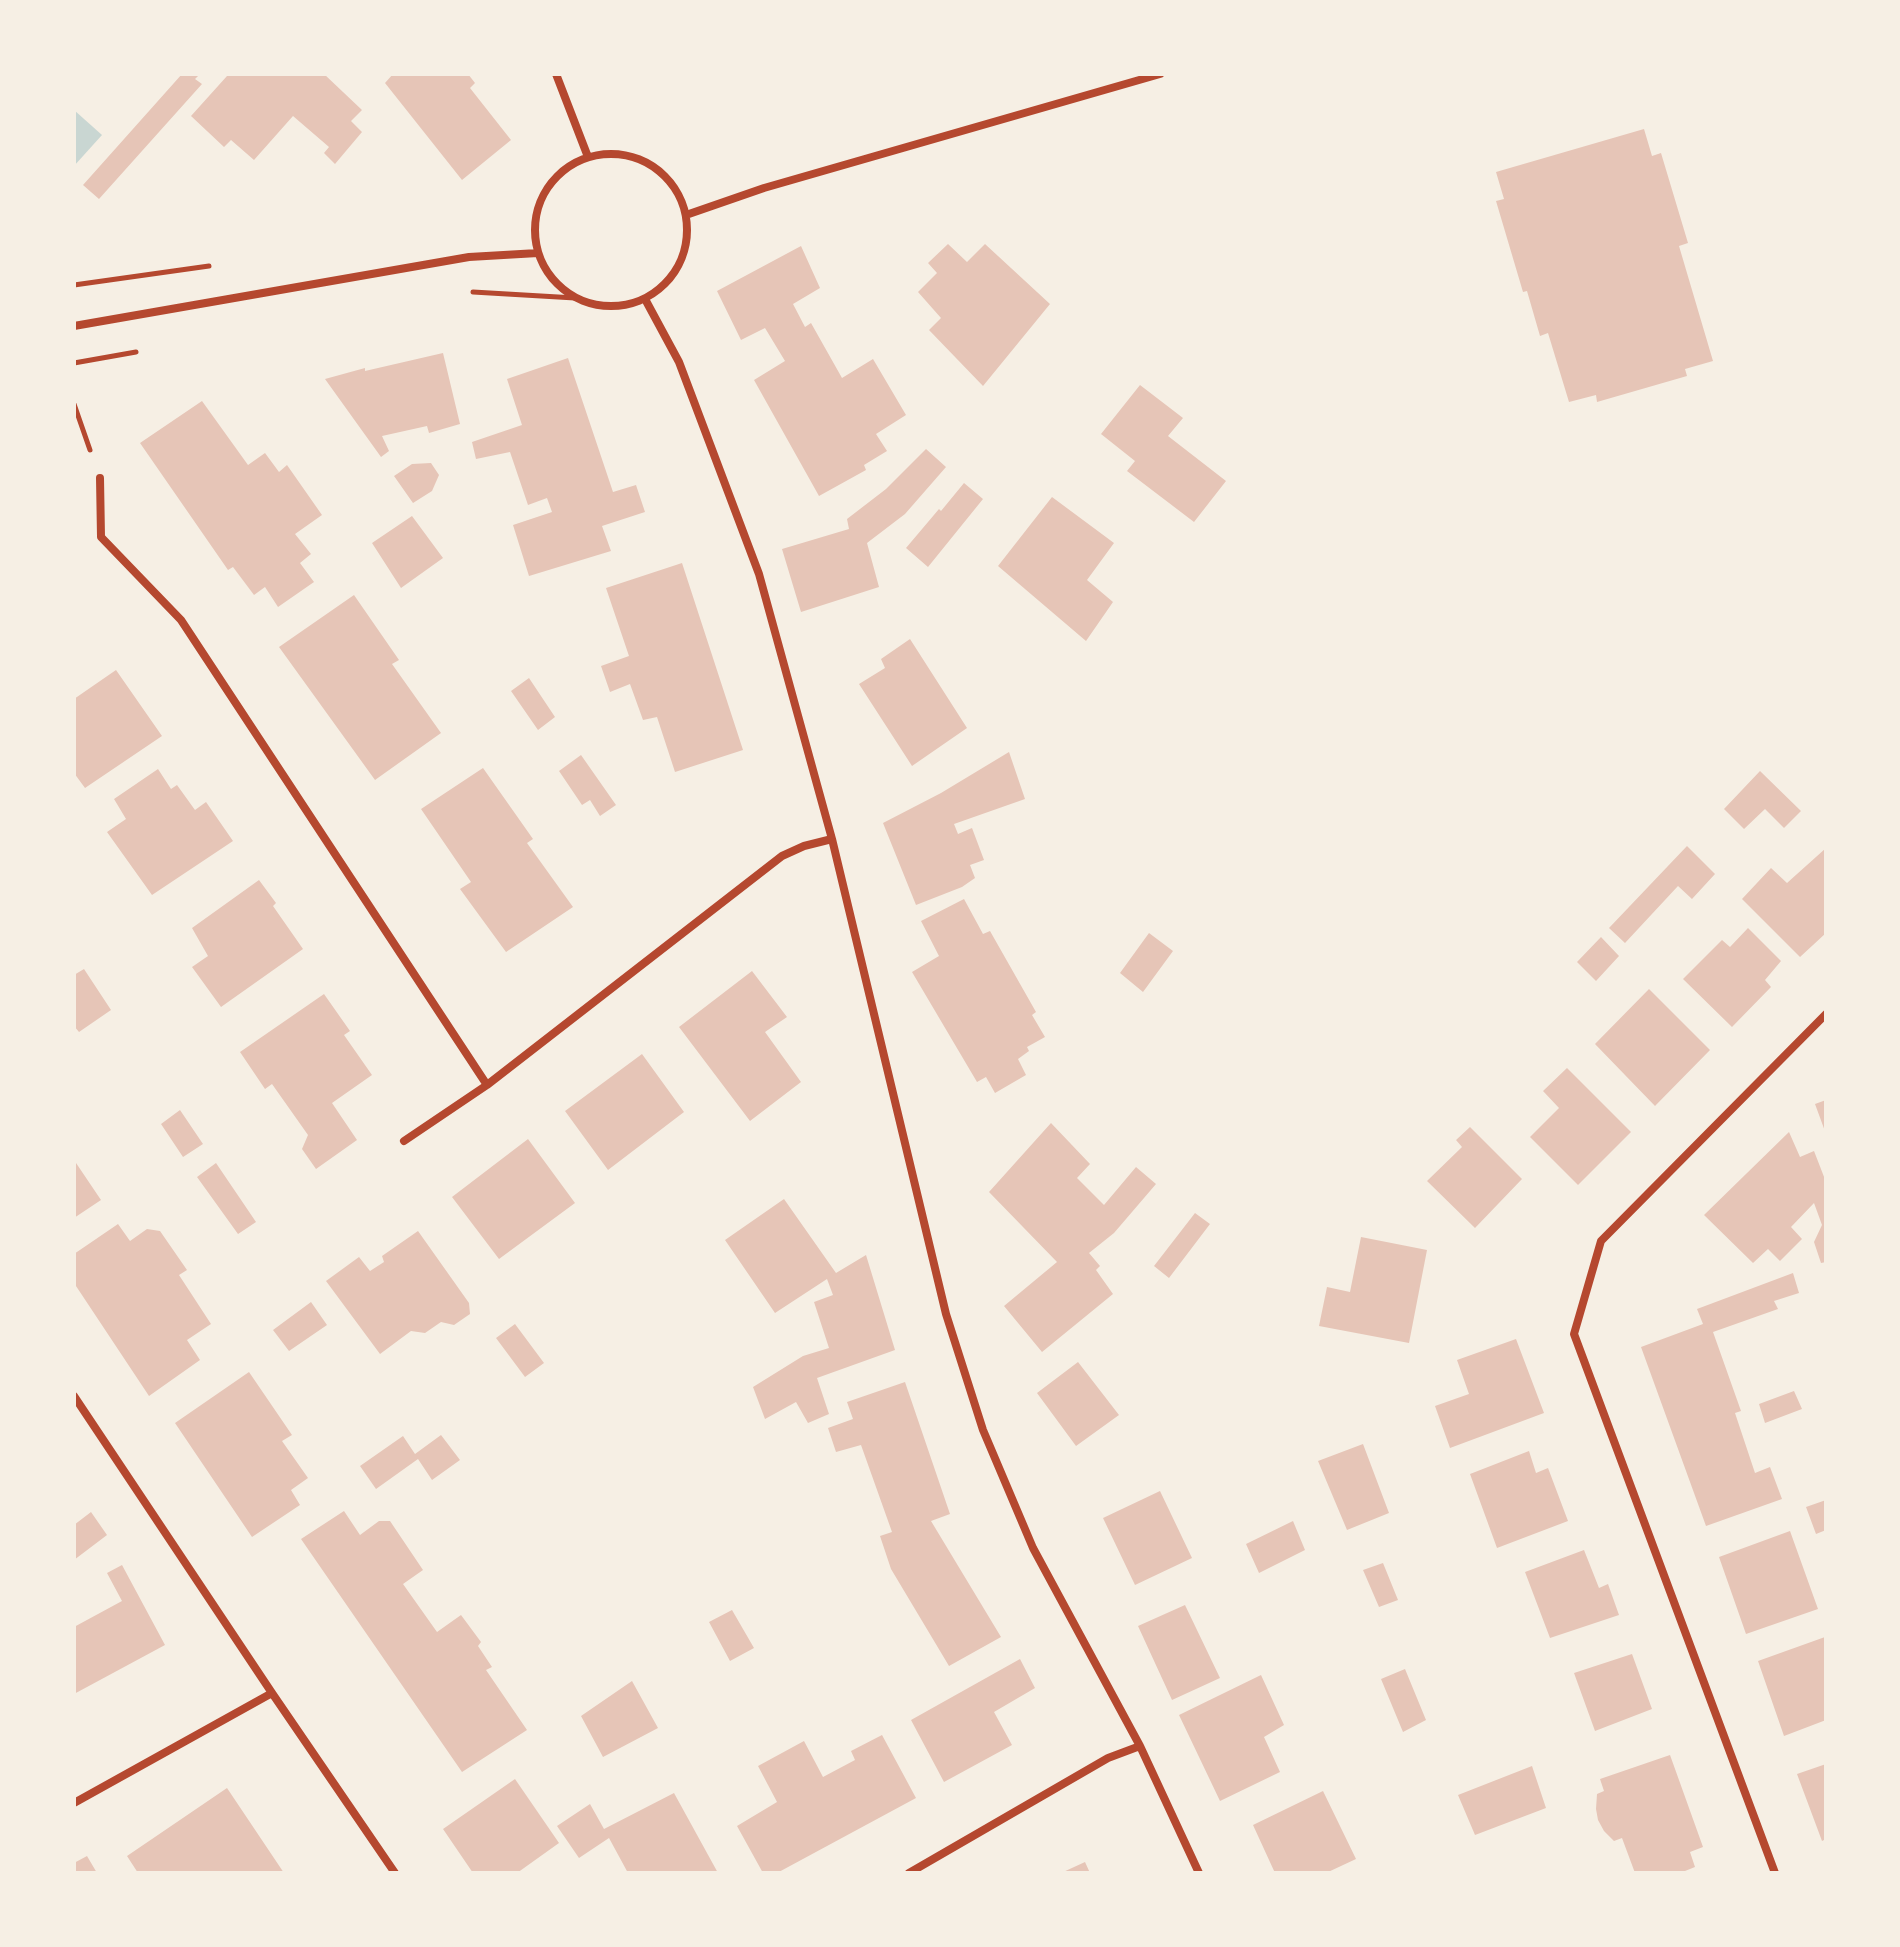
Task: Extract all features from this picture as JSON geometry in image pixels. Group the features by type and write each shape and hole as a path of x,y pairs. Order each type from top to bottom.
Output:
{"street":[{"path":"556,74 588,157"},
{"path":"686,215 764,188 1160,74"},
{"path":"614,153 639,159 660,172 677,191 686,215 688,240 680,264 665,285 645,299 622,306 597,306 575,298 546,271 538,253 535,220 541,199 552,181 568,167 588,157 614,153"},
{"path":"74,326 469,257 538,253"},
{"path":"645,299 679,362 759,574 832,839 946,1314 983,1430 1033,1548 1140,1746 1199,1873"},
{"path":"100,478 101,537 181,620 487,1085"},
{"path":"404,1141 487,1085 782,856 832,839"},
{"path":"1775,1873 1574,1334 1601,1241 1826,1014"},
{"path":"74,1396 395,1873"},
{"path":"74,1803 272,1693"},
{"path":"909,1873 1108,1758 1140,1746"}],"path":[{"path":"467,292 575,298"},
{"path":"74,363 137,351"},
{"path":"74,404 100,478"}],"shaded area":[{"path":"74,110 102,135 74,166"}],"building":[{"path":"182,74 200,74 195,79 202,84 99,199 83,185"},
{"path":"225,74 324,74 362,110 351,121 362,132 335,164 324,153 329,147 293,116 254,160 231,140 224,147 191,116 227,76"},
{"path":"393,74 468,74 475,83 470,88 511,140 462,180 385,83"},
{"path":"1644,129 1652,156 1661,153 1688,243 1679,246 1713,361 1685,369 1687,376 1597,402 1596,395 1569,402 1548,333 1540,336 1527,291 1523,292 1496,201 1504,199 1496,172"},
{"path":"948,244 967,262 985,244 1050,304 983,386 929,330 941,318 918,292 937,273 928,263"},
{"path":"801,246 820,288 793,304 805,327 811,323 842,378 873,359 906,415 876,434 887,451 864,465 866,470 819,496 754,380 785,361 765,328 741,340 717,291"},
{"path":"443,353 460,424 429,433 427,426 382,436 389,451 381,457 325,379"},
{"path":"568,358 613,492 636,485 645,512 602,526 611,551 529,576 513,525 552,512 547,498 528,505 510,452 476,459 472,442 522,425 507,379"},
{"path":"1140,385 1183,418 1168,436 1226,481 1194,522 1127,471 1135,461 1101,434"},
{"path":"202,401 248,465 265,453 279,472 287,465 322,515 295,534 311,554 300,563 314,582 278,607 265,587 254,595 233,567 228,570 140,443"},
{"path":"926,449 946,467 905,514 867,543 879,587 801,612 782,549 849,529 847,519 886,489"},
{"path":"431,463 439,475 432,491 413,503 394,476 412,464"},
{"path":"964,483 983,499 928,567 906,548"},
{"path":"1052,497 1114,543 1087,580 1113,602 1086,641 998,566"},
{"path":"412,516 443,558 401,588 372,543"},
{"path":"682,563 743,750 675,772 657,717 643,720 630,684 610,692 601,666 629,656 606,588"},
{"path":"354,595 399,660 392,664 441,733 375,780 279,647"},
{"path":"910,639 967,728 912,766 859,684 885,668 881,659"},
{"path":"116,670 162,736 85,788 74,773 74,699"},
{"path":"529,678 555,717 538,730 511,691"},
{"path":"1009,752 1025,799 954,824 958,834 972,828 984,860 970,865 975,878 962,887 916,905 883,823"},
{"path":"581,755 616,805 600,816 590,800 582,805 559,771"},
{"path":"483,768 533,839 527,843 573,907 506,952 460,889 471,882 421,809"},
{"path":"158,769 171,789 177,785 195,810 206,802 233,841 152,895 107,832 126,819 114,799"},
{"path":"1760,771 1801,811 1784,828 1765,809 1744,829 1724,809"},
{"path":"1687,846 1715,874 1692,899 1678,886 1625,943 1609,928"},
{"path":"1826,848 1826,933 1800,957 1742,899 1771,868 1787,883"},
{"path":"259,880 303,949 221,1007 192,967 208,956 192,928"},
{"path":"964,899 983,934 990,931 1036,1012 1032,1015 1045,1037 1027,1047 1029,1051 1018,1059 1026,1075 995,1093 986,1077 977,1082 912,972 939,956 921,921"},
{"path":"1748,928 1781,961 1765,980 1771,987 1732,1027 1683,979 1722,940 1730,947"},
{"path":"1149,933 1173,951 1143,992 1120,973"},
{"path":"1601,937 1619,956 1596,981 1577,962"},
{"path":"84,969 111,1010 79,1032 74,1026 74,975"},
{"path":"752,971 787,1017 765,1032 801,1082 750,1121 679,1027"},
{"path":"1649,989 1710,1050 1655,1106 1595,1044"},
{"path":"324,994 350,1031 344,1035 372,1075 332,1103 357,1140 316,1169 302,1149 308,1135 272,1084 265,1089 240,1052"},
{"path":"642,1054 684,1112 608,1170 565,1111"},
{"path":"1567,1068 1631,1132 1578,1185 1530,1137 1559,1108 1543,1091"},
{"path":"1826,1100 1826,1134 1815,1104"},
{"path":"180,1110 203,1144 183,1157 161,1124"},
{"path":"1051,1123 1090,1164 1077,1178 1104,1205 1136,1167 1156,1184 1114,1233 1089,1253 1100,1266 1096,1270 1113,1294 1042,1352 1004,1306 1057,1262 989,1192"},
{"path":"1470,1127 1522,1179 1475,1228 1427,1181 1462,1147 1456,1140"},
{"path":"1789,1132 1800,1157 1814,1151 1826,1182 1826,1262 1821,1263 1814,1242 1822,1225 1814,1203 1791,1227 1802,1239 1780,1261 1768,1249 1753,1263 1704,1215"},
{"path":"528,1139 575,1203 499,1259 452,1197"},
{"path":"74,1160 101,1200 74,1218"},
{"path":"216,1163 256,1222 238,1234 197,1177"},
{"path":"784,1199 836,1273 866,1255 895,1350 817,1378 829,1414 808,1423 796,1402 765,1419 753,1387 803,1356 829,1348 814,1302 833,1295 827,1279 775,1313 725,1240"},
{"path":"1195,1213 1210,1224 1169,1278 1154,1266"},
{"path":"118,1224 130,1241 147,1229 160,1231 187,1270 179,1275 211,1324 187,1340 200,1360 149,1396 74,1283 74,1254"},
{"path":"418,1231 469,1303 470,1314 454,1325 441,1322 425,1333 411,1331 380,1354 326,1281 359,1257 370,1271 384,1262 382,1256"},
{"path":"1361,1237 1427,1250 1409,1343 1319,1326 1327,1287 1350,1292"},
{"path":"1793,1273 1799,1293 1774,1301 1778,1309 1713,1332 1741,1411 1735,1413 1755,1473 1770,1467 1782,1499 1706,1526 1641,1347 1703,1324 1697,1309"},
{"path":"311,1302 327,1325 289,1351 273,1330"},
{"path":"515,1324 544,1363 525,1377 496,1338"},
{"path":"1516,1339 1544,1413 1450,1448 1435,1406 1469,1394 1457,1360"},
{"path":"1078,1362 1119,1415 1076,1446 1037,1393"},
{"path":"249,1372 292,1435 282,1441 308,1478 291,1490 300,1505 252,1537 175,1423"},
{"path":"905,1382 950,1514 931,1521 1001,1637 949,1666 891,1569 880,1536 892,1532 861,1445 836,1452 828,1428 853,1419 847,1402"},
{"path":"1794,1391 1802,1409 1765,1423 1759,1404"},
{"path":"441,1435 460,1460 432,1480 418,1459 376,1489 360,1466 403,1436 415,1454"},
{"path":"1363,1444 1389,1513 1347,1530 1318,1461"},
{"path":"1529,1451 1536,1473 1548,1468 1568,1521 1497,1548 1470,1474"},
{"path":"1160,1491 1192,1558 1135,1585 1103,1518"},
{"path":"1826,1500 1826,1530 1816,1534 1806,1507"},
{"path":"344,1511 360,1535 379,1521 390,1521 423,1570 403,1584 437,1632 461,1615 481,1642 478,1646 492,1667 486,1670 527,1730 462,1772 301,1539"},
{"path":"91,1512 107,1535 74,1560 74,1525"},
{"path":"1293,1521 1305,1550 1259,1573 1246,1544"},
{"path":"1790,1531 1818,1609 1746,1634 1719,1557"},
{"path":"1584,1550 1599,1588 1608,1584 1619,1615 1550,1638 1525,1572"},
{"path":"1383,1563 1398,1600 1379,1607 1363,1570"},
{"path":"122,1565 165,1645 74,1694 74,1627 122,1601 107,1573"},
{"path":"1185,1605 1220,1678 1172,1700 1138,1626"},
{"path":"732,1610 754,1648 730,1661 709,1622"},
{"path":"1825,1637 1826,1720 1784,1736 1758,1661"},
{"path":"1632,1654 1652,1709 1595,1731 1574,1673"},
{"path":"1020,1659 1035,1688 994,1712 1012,1745 944,1782 911,1720"},
{"path":"1405,1669 1426,1720 1403,1732 1381,1679"},
{"path":"1261,1675 1284,1725 1264,1737 1280,1772 1220,1801 1179,1715"},
{"path":"632,1681 658,1728 603,1757 581,1716"},
{"path":"882,1735 916,1798 777,1873 763,1873 737,1826 777,1802 758,1766 804,1741 823,1777 855,1760 851,1751"},
{"path":"1670,1755 1703,1847 1690,1852 1695,1867 1680,1873 1635,1873 1622,1838 1614,1841 1598,1820 1597,1794 1604,1791 1600,1779"},
{"path":"1826,1764 1826,1839 1822,1841 1797,1774"},
{"path":"1532,1766 1546,1808 1475,1835 1458,1795"},
{"path":"515,1779 559,1843 517,1873 473,1873 443,1829"},
{"path":"227,1788 284,1873 138,1873 127,1856"},
{"path":"1323,1791 1356,1859 1326,1873 1275,1873 1253,1825"},
{"path":"674,1793 718,1873 628,1873 609,1838 579,1858 557,1826 590,1804 604,1829"},
{"path":"87,1856 97,1873 74,1873 74,1863"},
{"path":"1085,1862 1090,1873 1061,1873"}]}
